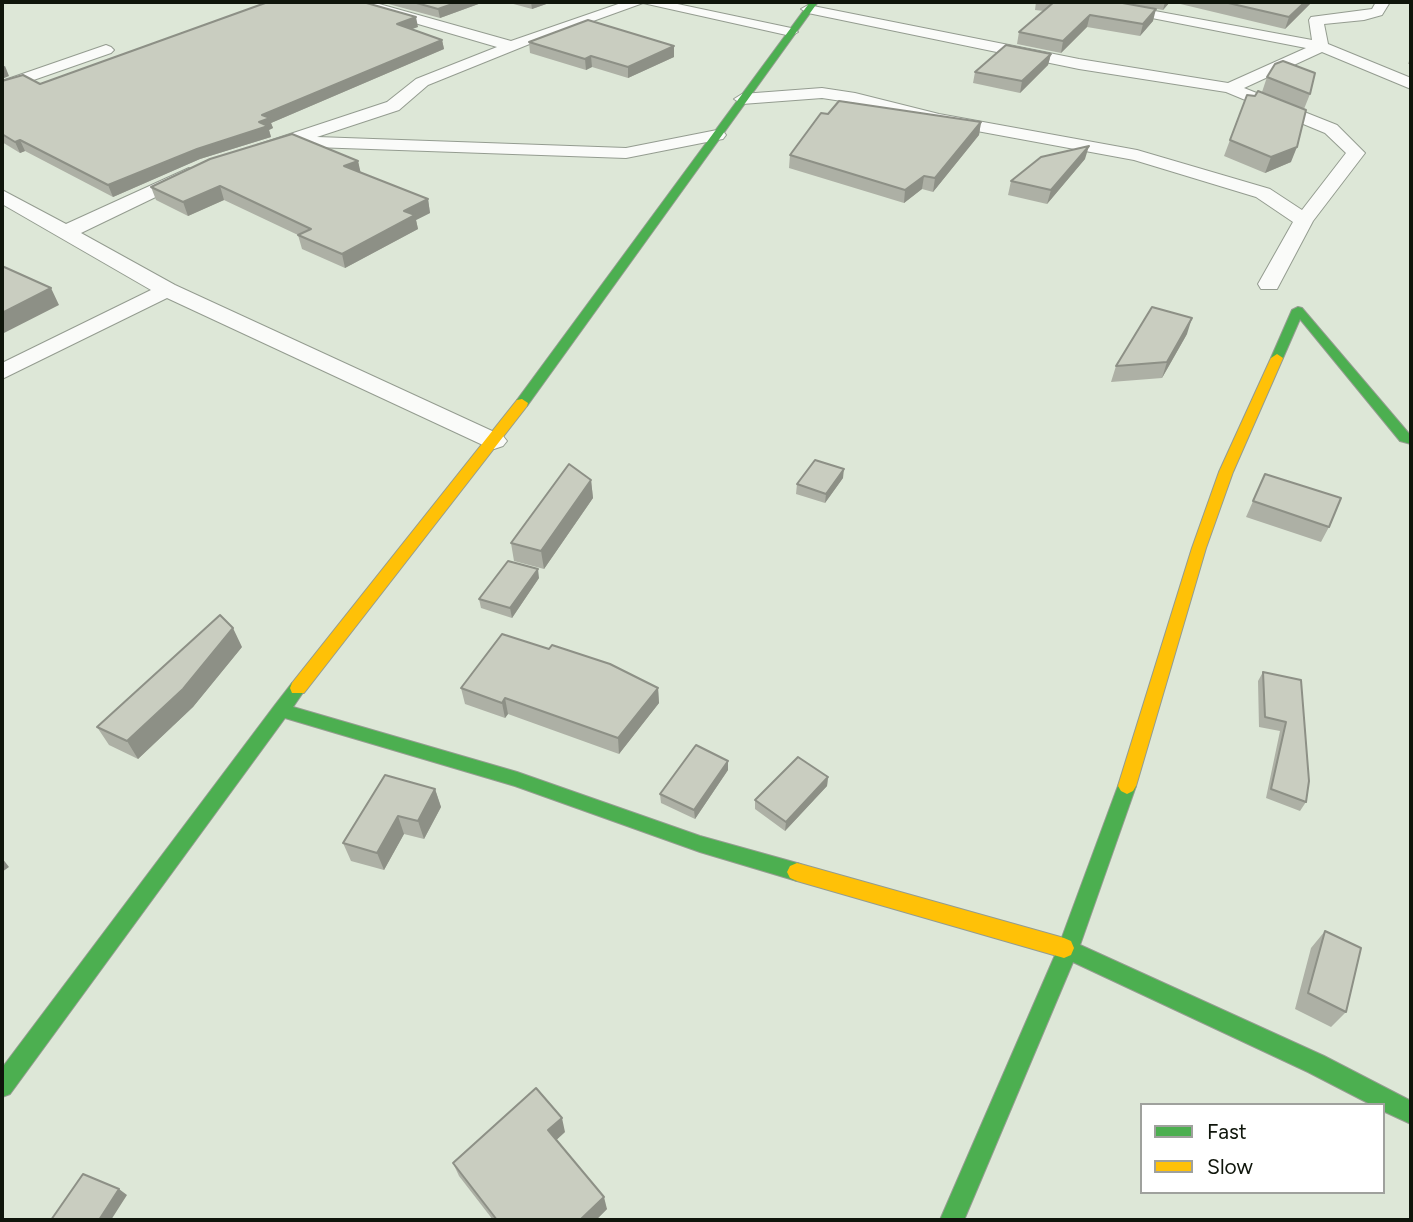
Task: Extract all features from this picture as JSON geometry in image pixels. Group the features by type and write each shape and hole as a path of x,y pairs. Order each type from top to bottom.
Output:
{"street":[{"path":"358,2 512,46"},
{"path":"242,155 393,106 422,82 512,46 637,2"},
{"path":"649,2 791,32"},
{"path":"1090,2 1137,15 1264,33 1321,47 1411,85"},
{"path":"1321,47 1316,20 1364,16 1377,12 1382,2"},
{"path":"2,1086 281,710 494,441 811,6 1079,64 1230,88 1331,129 1356,153 1304,220 1269,284"},
{"path":"1230,88 1321,47"},
{"path":"2,86 106,50"},
{"path":"1369,67 1411,74"},
{"path":"742,99 822,93 856,98 939,119 1137,155 1263,193 1304,220"},
{"path":"289,141 626,153 717,135"},
{"path":"66,232 207,166"},
{"path":"2,197 167,290 494,441"},
{"path":"2,372 167,290"},
{"path":"952,1220 1068,949 1127,785 1199,548 1226,472 1298,310 1405,438 1411,440"},
{"path":"281,710 517,779 700,844 1068,949 1316,1064 1411,1113"}],"building":[{"path":"268,2 363,2 416,17 397,24 442,40 262,115 270,118 259,122 268,126 197,149 108,185 20,140 15,142 2,134 2,81 23,75 40,84"},
{"path":"413,2 458,2 438,9"},
{"path":"1054,2 1117,2 1156,9 1143,24 1090,15 1063,41 1019,32"},
{"path":"1224,2 1305,2 1289,17"},
{"path":"588,20 674,46 628,67 591,56 585,59 529,42"},
{"path":"1006,45 1051,54 1022,81 975,72"},
{"path":"1283,61 1315,73 1310,94 1267,77 1275,64"},
{"path":"1258,91 1306,110 1297,147 1271,157 1230,140 1247,95 1255,96"},
{"path":"839,101 981,122 935,178 924,176 905,190 790,155 821,113 828,114"},
{"path":"292,134 358,161 344,166 428,199 404,211 415,215 342,254 298,235 311,229 220,186 183,202 151,187 210,159"},
{"path":"1089,146 1051,190 1011,181 1041,157"},
{"path":"2,266 51,288 2,313"},
{"path":"1152,307 1192,318 1167,362 1116,366"},
{"path":"815,460 844,469 826,494 797,484"},
{"path":"569,464 591,480 541,551 511,543"},
{"path":"1265,474 1341,498 1329,527 1253,501"},
{"path":"508,561 538,569 510,608 479,599"},
{"path":"220,615 233,628 183,689 127,741 97,727"},
{"path":"502,634 549,649 552,645 610,664 658,688 618,738 505,698 502,703 461,688"},
{"path":"1263,672 1301,680 1309,781 1306,802 1271,789 1286,722 1265,717"},
{"path":"696,745 728,761 694,810 660,794"},
{"path":"798,757 828,777 786,822 755,800"},
{"path":"385,775 435,789 418,821 398,816 377,853 343,843"},
{"path":"1325,931 1361,948 1346,1012 1308,993"},
{"path":"536,1088 562,1118 548,1130 604,1197 580,1220 497,1220 453,1163"},
{"path":"83,1174 119,1189 99,1220 51,1220"}],"traffic: fast":[{"path":"522,403 814,2"},
{"path":"1277,358 1298,310 1405,438 1411,440"},
{"path":"2,1086 298,688"},
{"path":"281,710 517,779 700,844 797,872"},
{"path":"952,1220 1068,949 1127,786"},
{"path":"1064,948 1316,1064 1411,1113"}],"traffic: slow":[{"path":"1127,786 1199,548 1226,472 1277,358"},
{"path":"298,688 522,403"},
{"path":"797,872 1064,948"}]}
